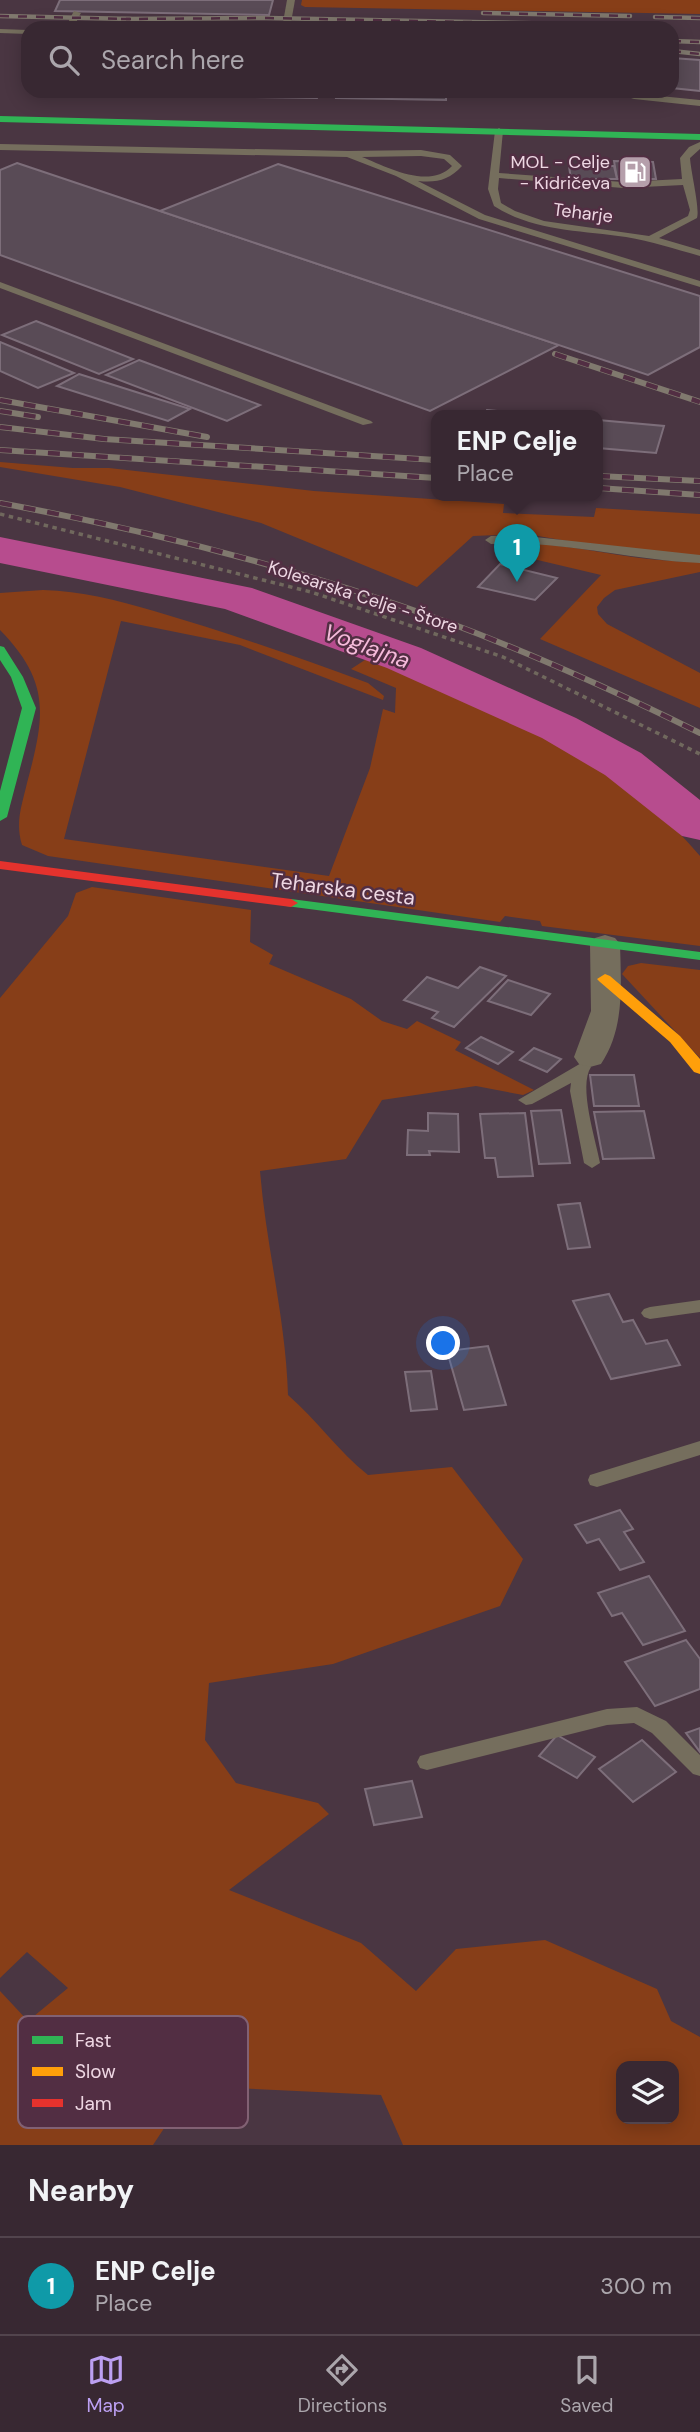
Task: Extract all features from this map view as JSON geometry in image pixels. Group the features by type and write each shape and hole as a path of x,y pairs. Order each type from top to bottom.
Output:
{"street":[{"path":"0,119 700,137"},
{"path":"0,650 17,677 29,708 0,817"},
{"name":"Teharska cesta","path":"0,865 700,956"},
{"path":"585,1064 606,1011 605,944"},
{"path":"605,979 676,1039 700,1069"}],"lane":[{"path":"287,21 291,0"},
{"path":"73,21 77,13"},
{"path":"0,31 21,32"},
{"path":"653,98 700,103"},
{"name":"Teharje","path":"499,131 493,189 497,204 512,215 539,224 650,239 700,253"},
{"path":"650,239 692,218 695,209 687,182 685,158 692,149 700,145"},
{"path":"0,147 437,154 453,160 457,166 454,171 437,177 401,176"},
{"path":"348,154 401,176 482,217 700,284"},
{"path":"494,176 624,185 687,182"},
{"path":"0,285 367,423"},
{"path":"491,540 516,537 654,558 700,559"},
{"path":"526,1100 553,1088 585,1064"},
{"path":"585,1064 578,1091 592,1163"},
{"path":"650,1313 700,1306"},
{"path":"597,1480 700,1448"},
{"path":"428,1762 607,1717 637,1716 659,1727 700,1768"}],"path":[{"name":"Kolesarska Celje - Štore","path":"0,514 311,592 503,657 700,754"}],"shaded area":[{"path":"302,0 700,0 700,14 305,7 301,5"},
{"path":"0,462 109,468 314,491 504,504 503,513 594,517 596,508 700,514 700,556 573,542 538,536 521,529 520,534 473,536 417,587 261,523 120,487 0,467"},
{"path":"524,543 656,560 700,561 700,572 615,590 597,607 598,614 607,624 700,673 700,708 540,639 601,575 508,553"},
{"path":"43,590 99,597 181,619 368,683 384,696 383,700 240,645 121,621 64,839 329,876 370,768 383,709 395,713 396,688 351,669 368,658 565,745 603,767 638,794 700,856 700,946 542,926 540,921 505,916 500,922 48,856 22,845 20,814 38,738 39,701 36,684 28,666 0,630 0,593"},
{"path":"92,887 251,910 250,942 273,955 269,964 351,999 382,1021 407,1029 417,1021 461,1042 455,1050 534,1090 523,1095 476,1086 382,1100 346,1159 260,1171 284,1339 288,1395 368,1475 452,1467 523,1559 500,1606 333,1664 209,1683 205,1740 236,1783 318,1803 329,1814 229,1890 361,1943 416,1991 456,1949 545,1940 657,1989 671,2021 700,2037 700,2145 403,2145 381,2095 248,2089 248,2016 34,2016 68,1988 27,1952 0,1978 0,998 68,916 76,893"},
{"path":"641,963 700,970 700,1058 622,974 628,966"},
{"path":"0,1991 23,2016 18,2016 18,2128 164,2128 153,2145 0,2145"}],"building":[{"path":"60,0 273,0 269,15 55,11"},
{"path":"679,58 700,60 700,91 679,89"},
{"path":"336,98 446,98 446,100"},
{"name":"MOL - Celje - Kidričeva","path":"614,161 653,162 656,179 617,179"},
{"path":"17,163 559,345 430,411 0,255 0,170"},
{"path":"278,164 700,296 700,347 648,375 160,211"},
{"path":"569,166 614,166 617,179 595,179 597,187 572,187"},
{"path":"36,321 133,359 99,374 2,335"},
{"path":"0,342 74,373 38,388 0,371"},
{"path":"139,360 260,405 227,421 106,375"},
{"path":"79,374 190,409 168,421 57,386"},
{"path":"603,420 664,426 656,453 603,448"},
{"path":"500,564 557,578 535,600 478,587"},
{"path":"480,967 506,976 454,1027 432,1018 438,1012 404,1000 427,977 458,988"},
{"path":"508,980 550,994 531,1015 488,1001"},
{"path":"481,1037 513,1052 498,1064 466,1048"},
{"path":"534,1048 561,1059 547,1072 520,1060"},
{"path":"590,1075 634,1075 639,1106 594,1106"},
{"path":"561,1110 570,1163 539,1164 531,1111"},
{"path":"644,1111 654,1158 603,1159 594,1112"},
{"path":"428,1113 458,1114 459,1152 429,1151 430,1155 407,1155 408,1130 428,1131"},
{"path":"525,1113 533,1176 498,1177 495,1158 485,1158 480,1114"},
{"path":"580,1203 590,1247 568,1249 558,1205"},
{"path":"609,1294 623,1322 633,1320 646,1344 667,1340 680,1365 611,1379 573,1301"},
{"path":"488,1346 506,1405 464,1410 447,1351"},
{"path":"431,1371 437,1409 411,1411 405,1372"},
{"path":"620,1510 633,1529 624,1532 644,1562 620,1570 599,1539 587,1543 575,1525"},
{"path":"649,1576 685,1631 643,1645 622,1613 612,1616 598,1593"},
{"path":"686,1640 700,1659 700,1689 655,1706 625,1662"},
{"path":"700,1728 700,1752 686,1733"},
{"path":"557,1735 595,1757 577,1778 539,1756"},
{"path":"642,1740 676,1772 633,1802 599,1769"},
{"path":"412,1781 422,1817 374,1825 365,1789"}],"waterway":[{"name":"Voglajna","path":"0,550 236,598 404,658 559,728 623,764 700,825"}],"railway":[{"path":"483,13 630,16"},
{"path":"0,16 129,19"},
{"path":"655,17 700,18"},
{"path":"121,19 129,19"},
{"path":"129,19 417,21"},
{"path":"679,41 700,42"},
{"path":"679,52 700,54"},
{"path":"555,354 700,402"},
{"path":"0,400 207,437"},
{"path":"0,411 38,417"},
{"path":"0,427 104,439 431,460"},
{"path":"0,450 431,478"},
{"path":"603,476 700,481"},
{"path":"603,488 700,495"},
{"path":"0,503 226,553 392,603 543,660 700,733"}],"traffic: fast":[{"path":"0,119 700,137"},
{"path":"0,650 17,677 29,708 0,817"},
{"path":"291,903 700,956"}],"traffic: slow":[{"path":"605,979 675,1039 700,1069"}],"traffic: jam":[{"path":"0,865 291,903"}],"place":[{"name":"MOL - Celje - Kidričeva","path":"635,172"},
{"name":"ENP Celje","path":"517,582"}]}
